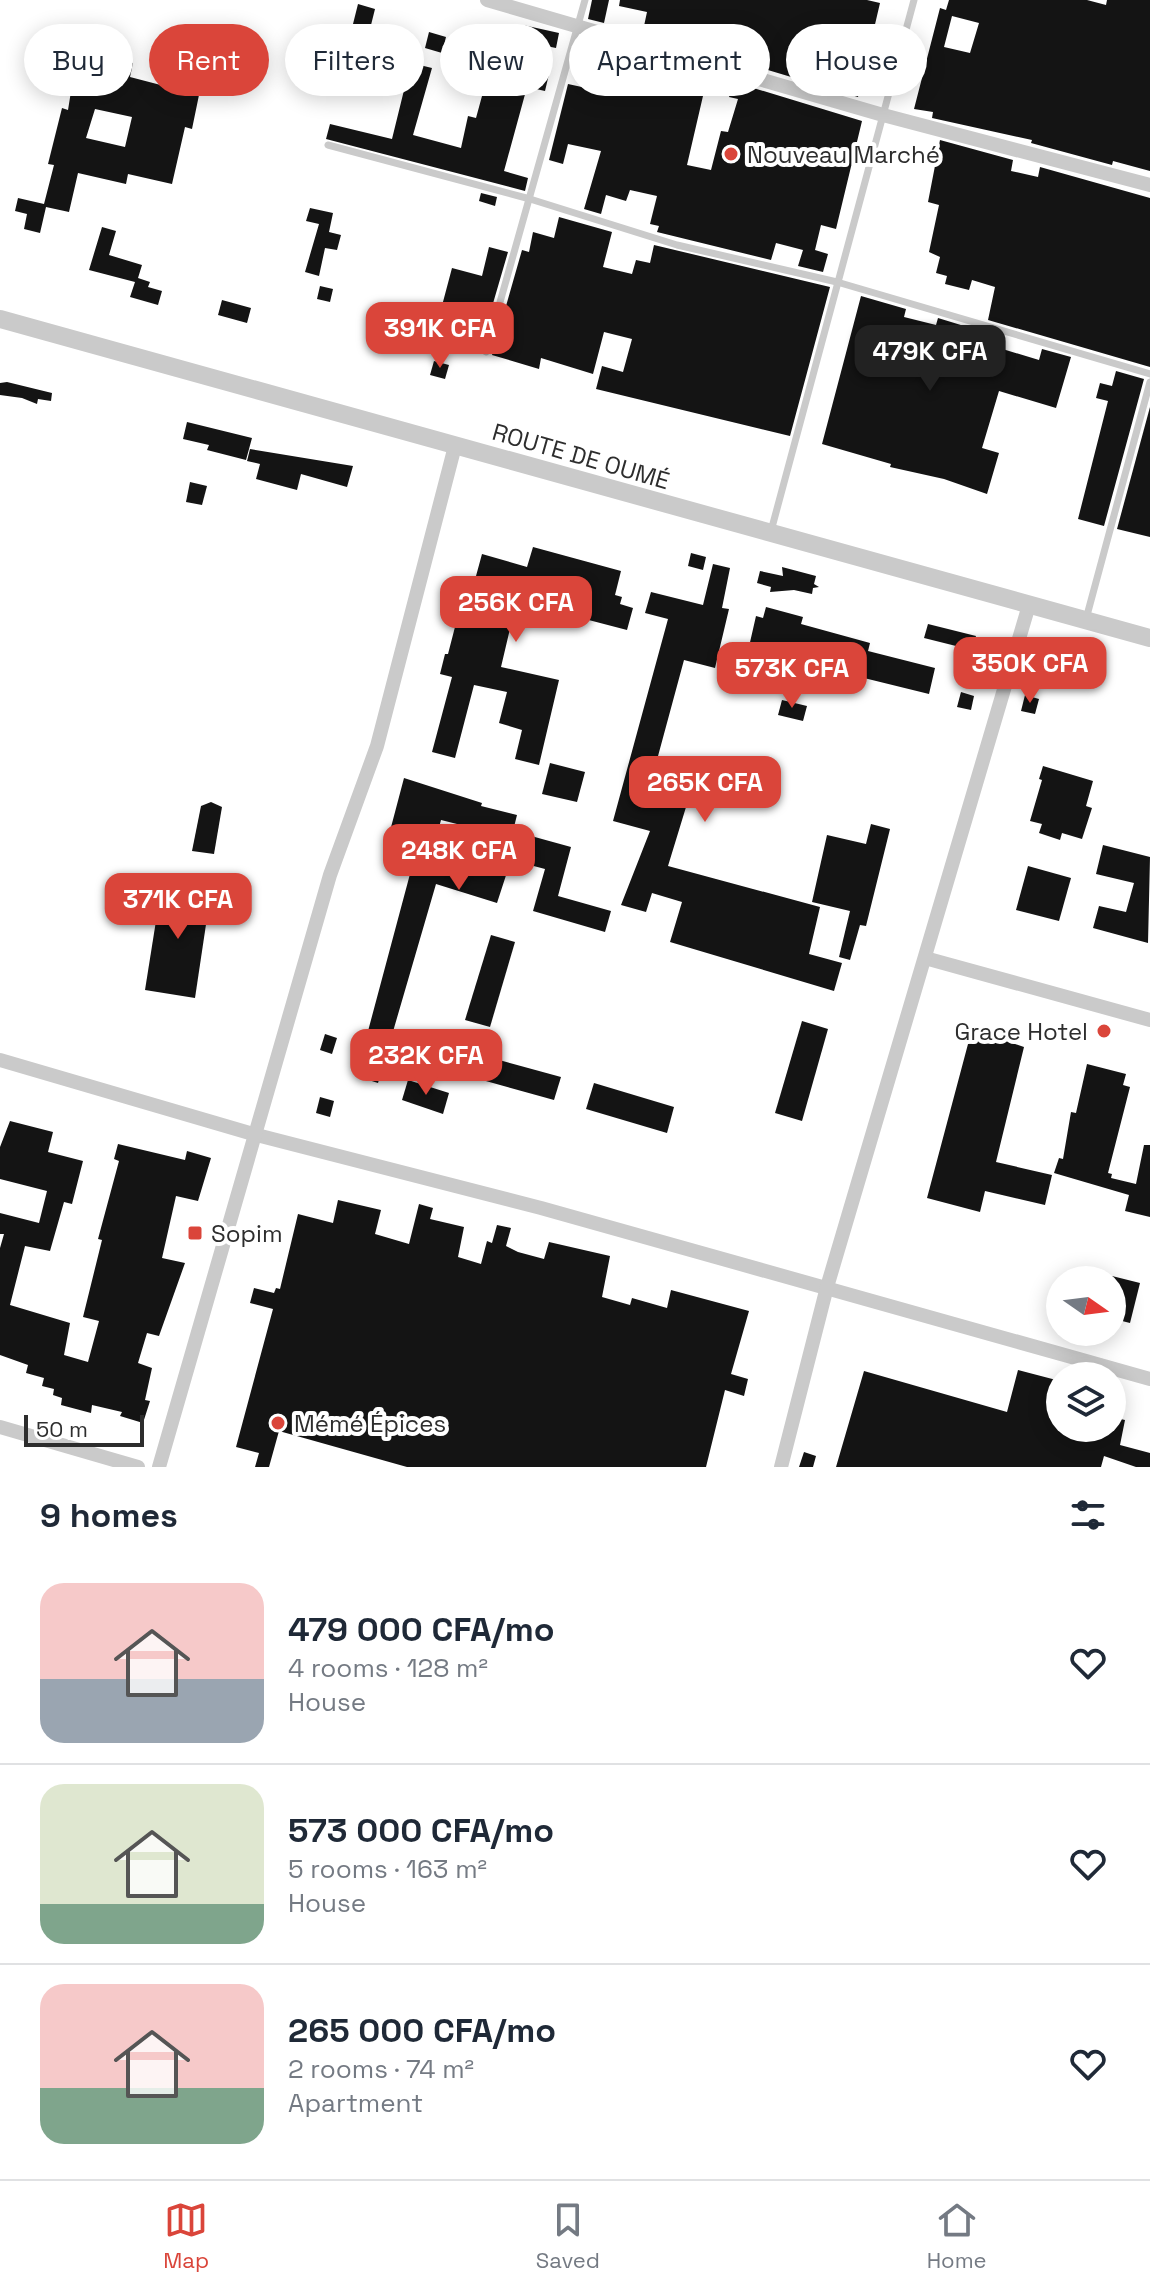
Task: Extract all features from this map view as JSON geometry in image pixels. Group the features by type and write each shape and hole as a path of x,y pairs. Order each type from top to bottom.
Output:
{"street":[{"path":"487,0 577,24"},
{"path":"770,81 883,115 1150,185"},
{"name":"ROUTE DE OUMÉ","path":"0,319 1150,638"},
{"path":"159,1467 330,875 377,746 455,446"},
{"path":"781,1467 827,1287 1029,605"},
{"path":"925,958 1150,1020"},
{"path":"0,1060 253,1134 827,1287 1150,1379"},
{"path":"0,1427 138,1467"}],"lane":[{"path":"577,24 585,0"},
{"path":"771,533 914,0"},
{"path":"486,352 569,54"},
{"path":"328,145 530,199 677,245 837,282 1150,374"},
{"path":"1085,620 1150,382"}],"building":[{"path":"592,0 609,0 604,23 588,19"},
{"path":"620,0 867,0 880,3 875,24 786,24 786,75 770,71 770,24 644,24 647,12 619,6"},
{"path":"949,0 1087,0 1106,5 1107,0 1150,0 1150,171 1113,161 1112,165 1031,143 1032,140 932,118 933,112 914,109 917,96 927,96 927,58 940,8 946,10","holes":["952,16 979,23 970,53 944,47"]},
{"path":"358,4 375,9 371,24 353,24"},
{"path":"429,32 440,35 440,52 425,48"},
{"path":"553,32 559,33 556,48 553,47"},
{"path":"424,66 432,68 413,135 461,148 468,116 476,118 482,96 525,96 504,171 528,178 525,191 326,139 330,124 392,139 403,96 424,96"},
{"path":"133,78 149,82 149,96 199,96 192,129 185,127 172,184 128,174 126,184 78,173 69,212 46,207 40,233 24,229 27,214 15,211 18,198 44,204 54,165 48,164 62,108 68,110 70,96 133,96","holes":["95,109 132,117 125,147 86,138"]},
{"path":"568,84 569,96 703,96 687,165 711,170 721,131 728,132 738,99 729,96 770,96 770,93 862,121 836,229 821,225 815,250 828,254 823,272 798,266 803,250 776,243 771,260 657,232 659,226 650,224 657,196 630,190 626,201 606,195 601,214 584,209 601,151 568,144 563,164 549,160"},
{"path":"940,140 1013,160 1011,171 1038,177 1040,167 1150,198 1150,367 988,320 995,287 972,280 969,290 945,284 947,276 936,273 940,257 929,252 939,205 928,202"},
{"path":"481,193 497,197 495,206 479,201"},
{"path":"310,208 333,213 329,232 341,235 337,250 325,248 319,276 305,272 319,224 306,221"},
{"path":"559,217 612,232 603,267 632,274 636,260 650,263 654,245 830,287 790,436 596,389 602,366 623,372 632,339 604,332 593,374 541,358 539,369 492,355 522,250 529,252 533,232 554,238"},
{"path":"102,227 116,231 109,255 142,265 138,278 150,282 148,287 162,291 158,305 130,297 135,282 89,270"},
{"path":"489,247 508,252 480,348 462,343 463,339 435,332 452,268 482,276"},
{"path":"320,286 333,289 330,302 317,299"},
{"path":"861,296 906,309 904,317 936,325 938,318 1000,337 996,347 1039,360 1042,349 1071,357 1056,408 999,391 982,448 999,453 987,494 822,444"},
{"path":"222,300 251,308 247,323 218,315"},
{"path":"414,315 426,318 422,332 410,328"},
{"path":"434,361 449,365 445,379 430,375"},
{"path":"1116,371 1144,379 1104,526 1078,519 1108,401 1096,398 1100,383 1112,386"},
{"path":"0,383 52,393 51,401 38,399 37,404 0,395"},
{"path":"1150,407 1150,537 1117,529"},
{"path":"187,422 252,438 246,460 207,450 209,445 183,439"},
{"path":"250,449 353,466 347,487 301,474 297,490 256,479 260,464 247,461"},
{"path":"190,482 207,486 202,505 186,502"},
{"path":"533,547 621,571 615,595 622,597 620,604 633,608 627,630 581,618 587,595 522,578 501,667 559,680 539,765 515,759 522,730 499,723 507,692 474,685 455,758 432,752 452,677 440,674 445,654 448,654 463,596 470,598 482,554 527,567"},
{"path":"691,553 706,557 703,570 688,566"},
{"path":"713,564 730,568 722,608 729,609 715,668 684,660 651,782 690,794 668,866 820,907 809,954 842,963 834,991 670,942 682,902 652,893 646,912 621,905 650,831 613,821 668,619 645,613 651,592 703,605"},
{"path":"782,567 816,576 814,584 819,587 813,588 812,594 794,590 770,592 771,587 757,583 760,571 783,576"},
{"path":"766,607 803,617 801,624 870,643 868,651 935,668 929,694 799,662 794,685 743,673 756,616 763,618"},
{"path":"928,624 976,636 972,650 924,638"},
{"path":"1031,654 1050,658 1046,673 1027,668"},
{"path":"961,692 974,696 971,710 957,707"},
{"path":"1025,695 1039,699 1035,714 1021,711"},
{"path":"782,700 807,706 803,721 778,715"},
{"path":"550,763 585,772 577,802 542,794"},
{"path":"1043,766 1093,781 1086,806 1092,808 1082,839 1062,833 1060,840 1039,833 1042,824 1030,821"},
{"path":"404,778 482,803 481,806 517,815 513,831 571,847 558,896 611,911 605,932 533,911 545,869 511,860 497,903 436,884 378,1083 356,1076 410,874 416,876 422,856 484,875 494,838 476,834 477,829 441,820 435,843 390,831"},
{"path":"211,802 222,807 214,854 192,851 201,806"},
{"path":"871,824 890,829 866,926 860,925 850,960 839,957 850,911 812,902 827,835 866,844"},
{"path":"1103,845 1150,857 1148,943 1093,928 1099,906 1126,912 1134,883 1096,874"},
{"path":"1028,866 1071,878 1059,921 1016,910"},
{"path":"162,883 211,891 195,998 145,990"},
{"path":"491,935 515,942 490,1027 465,1020"},
{"path":"802,1021 828,1029 802,1121 775,1113"},
{"path":"972,1029 1024,1047 996,1162 1052,1175 1045,1205 985,1191 980,1212 927,1198"},
{"path":"325,1034 337,1038 332,1054 320,1050"},
{"path":"481,1055 561,1077 554,1100 475,1078"},
{"path":"1087,1064 1126,1074 1123,1085 1130,1087 1108,1173 1112,1174 1111,1178 1136,1184 1144,1145 1150,1145 1150,1217 1125,1211 1129,1195 1054,1173 1059,1158 1063,1159 1071,1112 1076,1113"},
{"path":"408,1080 449,1093 443,1114 402,1100"},
{"path":"594,1083 674,1107 667,1133 586,1109"},
{"path":"320,1097 334,1101 330,1117 316,1113"},
{"path":"10,1121 53,1132 48,1152 83,1161 72,1204 64,1202 50,1251 25,1246 10,1305 70,1323 64,1355 88,1362 99,1321 83,1317 102,1240 98,1239 119,1161 114,1159 118,1144 185,1160 187,1151 211,1158 198,1201 176,1196 162,1258 185,1263 159,1336 147,1333 138,1363 152,1368 145,1400 150,1401 143,1423 120,1416 122,1412 92,1405 91,1413 61,1405 62,1398 53,1395 54,1389 42,1386 44,1378 26,1373 28,1365 0,1355 0,1248 4,1234 0,1234 0,1213 39,1223 47,1191 0,1179 0,1147"},
{"path":"338,1200 381,1210 375,1234 409,1244 419,1204 433,1208 430,1219 464,1227 458,1257 481,1264 487,1241 492,1243 497,1225 511,1228 506,1246 518,1252 544,1259 549,1242 610,1256 602,1297 630,1305 632,1298 667,1308 671,1290 749,1311 731,1374 748,1379 744,1396 725,1390 706,1467 407,1467 279,1431 269,1467 255,1467 259,1453 236,1447 273,1309 250,1303 254,1288 274,1293 276,1288 280,1289 298,1214 333,1223"},
{"path":"1126,1280 1140,1283 1130,1323 1126,1322"},
{"path":"1018,1370 1046,1377 1046,1442 1121,1442 1120,1445 1150,1453 1150,1467 1136,1467 1104,1456 1101,1467 836,1467 864,1371 1007,1412"},
{"path":"804,1452 816,1456 813,1467 799,1467"}],"place":[{"name":"Nouveau Marché","path":"731,154"},
{"name":"Grace Hotel","path":"1104,1031"},
{"name":"Sopim","path":"195,1233"},
{"name":"Mémé Épices","path":"278,1423"}]}
